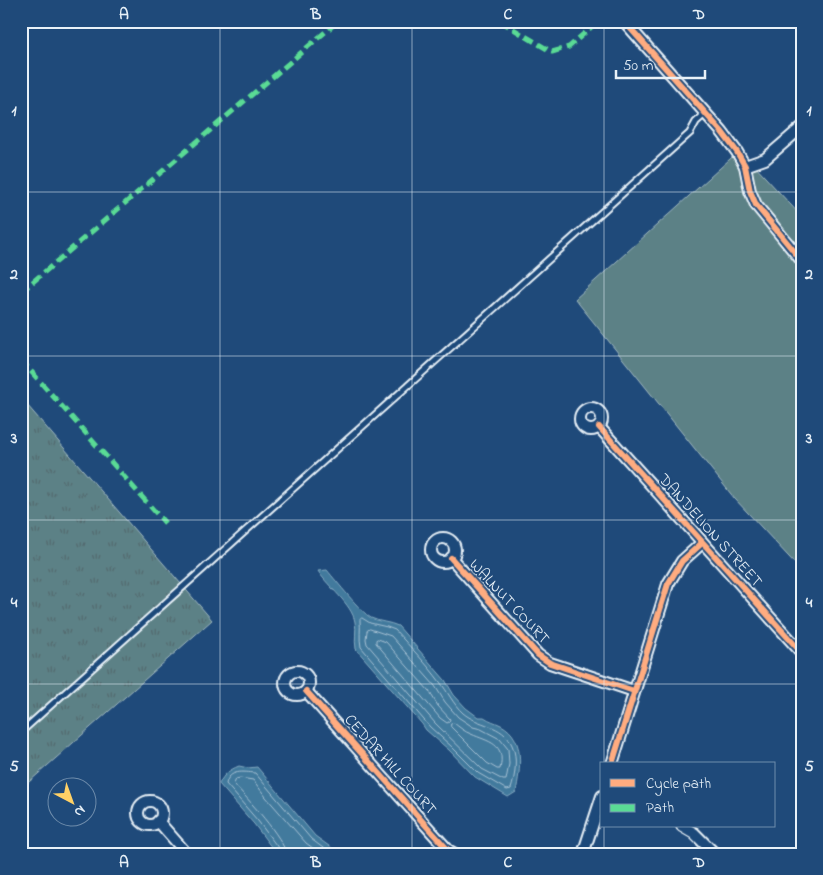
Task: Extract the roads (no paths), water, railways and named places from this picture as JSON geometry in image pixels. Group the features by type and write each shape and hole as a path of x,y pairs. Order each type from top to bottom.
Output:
{"street":[{"path":"624,21 730,142 746,166 750,191 756,205 802,261"},
{"path":"746,166 765,159 802,127"},
{"name":"DANDELION STREET","path":"599,427 802,653"},
{"path":"613,762 668,584 682,562 702,542"},
{"name":"WALNUT COURT","path":"451,558 538,655 550,663 634,691"},
{"name":"CEDAR HILL COURT","path":"306,691 448,850 455,854"},
{"path":"583,854 600,801"},
{"path":"158,821 187,854"},
{"path":"685,828 694,833 715,854"}],"lane":[{"path":"21,732 690,133 696,122 706,114"}],"water":[{"path":"327,570 371,618 398,626 445,680 454,695 466,708 478,717 484,717 509,731 518,746 520,765 516,792 508,797 475,777 426,730 356,649 356,625 353,615 345,602 318,571"},
{"path":"239,766 257,767 315,836 340,854 278,854 275,852 254,824 219,784 227,773"}]}
